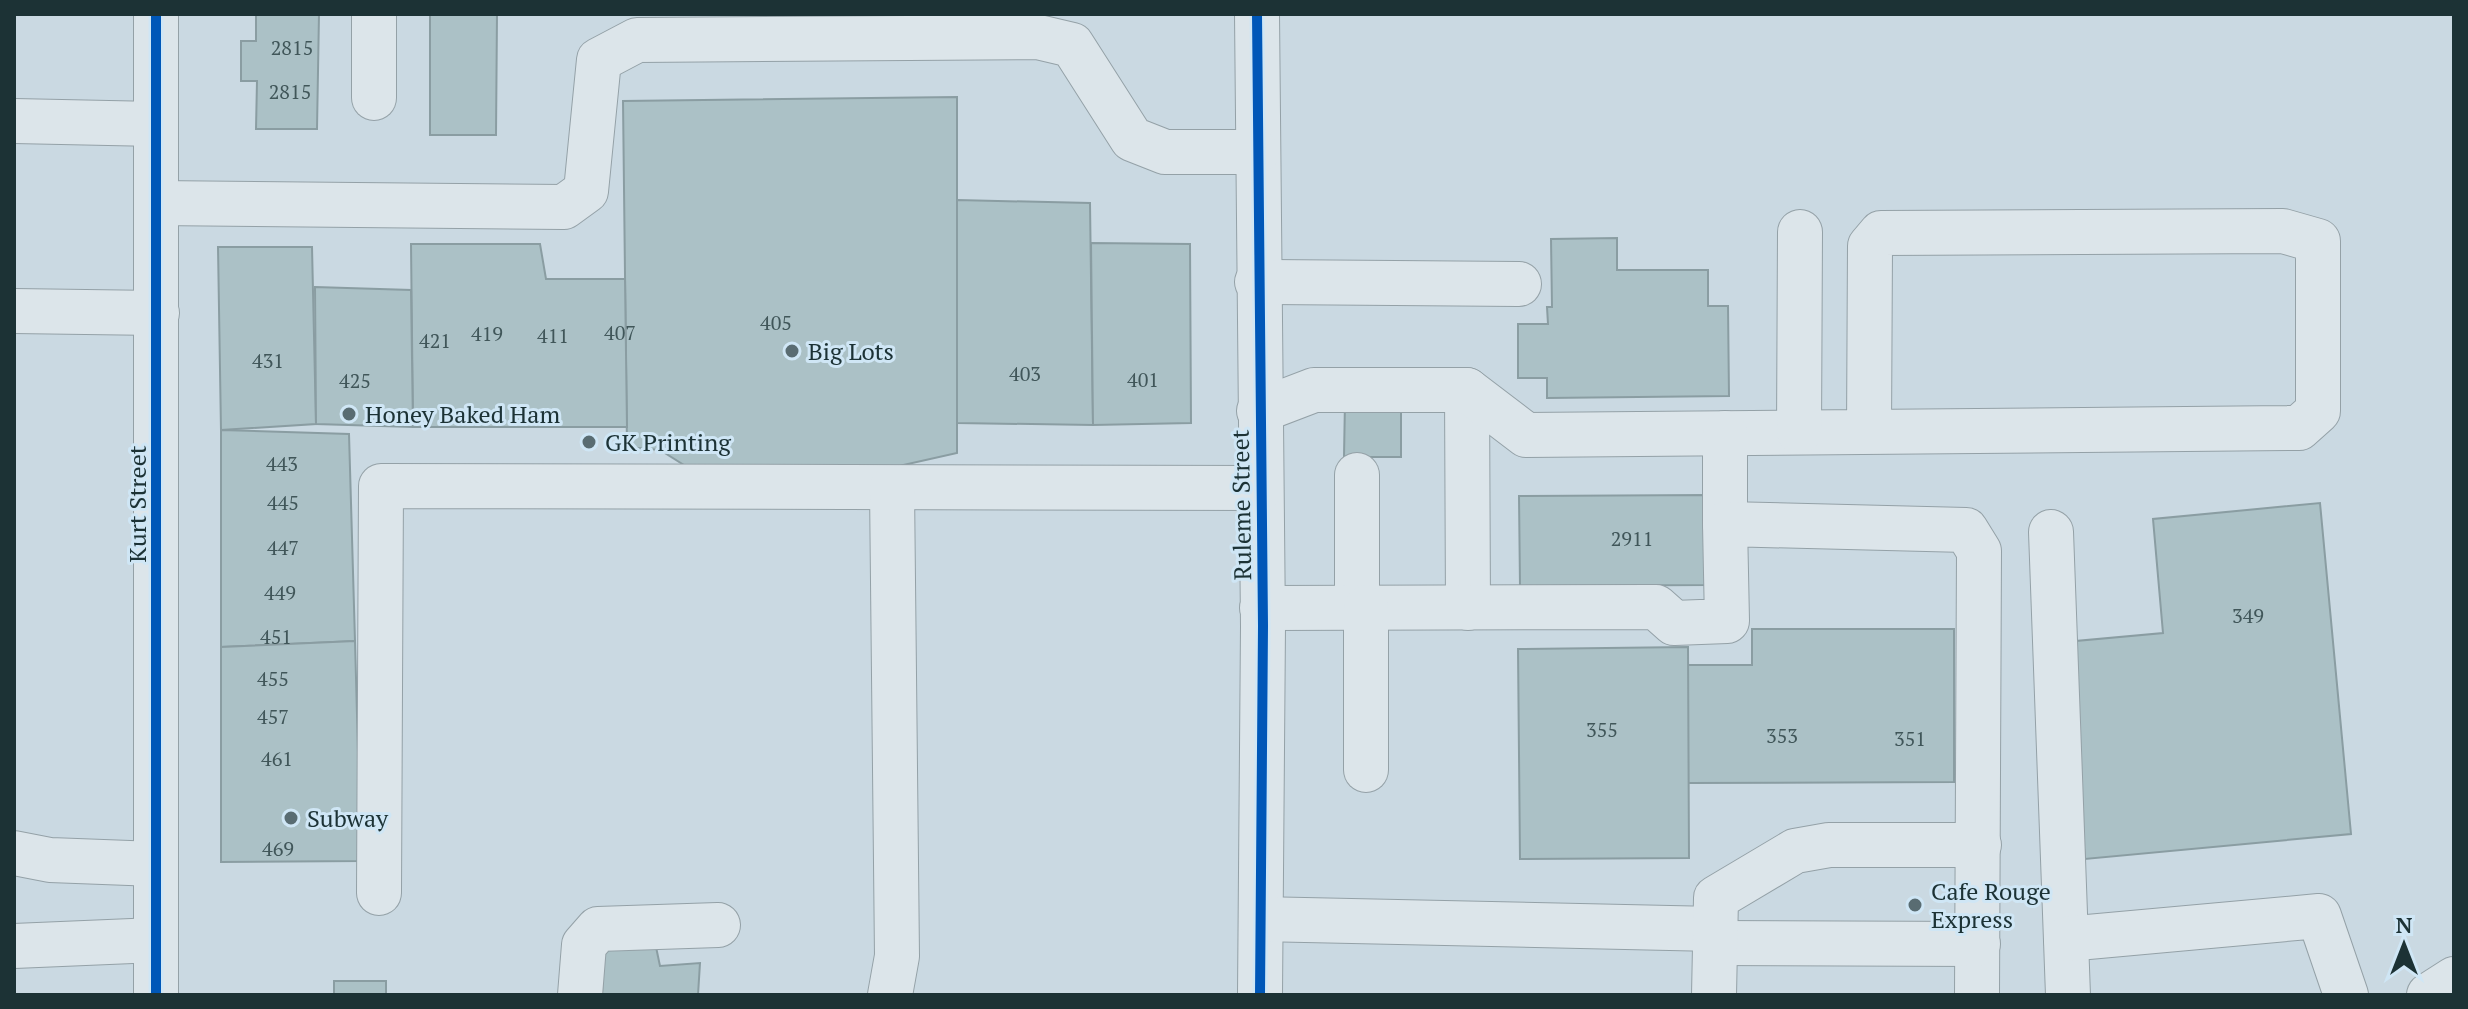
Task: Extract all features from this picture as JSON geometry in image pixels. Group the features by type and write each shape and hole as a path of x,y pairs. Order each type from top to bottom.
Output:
{"street":[{"name":"Kurt Street","path":"156,14 156,995"},
{"path":"374,14 374,98"},
{"name":"Ruleme Street","path":"1257,14 1262,608 1260,995"},
{"path":"156,203 564,207 586,191 599,60 637,40 1038,37 1072,45 1132,139 1165,152 1257,152"},
{"path":"14,121 156,124"},
{"path":"1259,411 1314,390 1467,390 1526,435 2299,428 2318,411 2318,241 2283,231 1881,233 1870,246 1869,431"},
{"path":"1799,432 1800,232"},
{"path":"1257,282 1519,284"},
{"path":"14,311 157,313"},
{"path":"1467,390 1468,608"},
{"path":"1262,608 1656,607 1674,623 1727,621 1725,433"},
{"path":"1357,475 1366,770"},
{"path":"379,893 381,486 1261,488"},
{"path":"890,995 897,956 892,488"},
{"path":"1725,524 1966,530 1979,551 1977,995"},
{"path":"2051,532 2068,995"},
{"path":"1714,995 1716,898 1795,851 1829,845 1979,845"},
{"path":"14,853 50,860 156,864"},
{"path":"2066,939 2319,916 2346,995"},
{"path":"1261,919 1978,944"},
{"path":"580,995 584,945 598,929 718,925"},
{"path":"14,946 156,940"},
{"path":"2429,995 2454,979"}],"building":[{"path":"256,14 319,14 317,129 256,129 257,81 241,81 241,41 256,41"},
{"path":"430,14 497,14 496,135 430,135"},
{"name":"Big Lots","path":"957,97 957,453 899,466 684,465 660,450 627,447 623,101"},
{"path":"957,200 1090,203 1093,425 957,423"},
{"path":"1617,238 1617,270 1708,270 1708,306 1728,306 1729,396 1547,398 1547,378 1518,378 1518,324 1548,324 1547,307 1552,307 1551,239"},
{"path":"1091,243 1190,244 1191,423 1093,425"},
{"path":"411,244 540,244 546,279 625,279 627,427 413,427"},
{"path":"218,247 312,247 316,424 221,430"},
{"path":"315,287 411,290 413,427 316,424"},
{"path":"1345,401 1401,401 1401,457 1344,457"},
{"path":"221,430 349,434 355,641 221,647"},
{"path":"1707,495 1707,585 1520,586 1519,496"},
{"path":"2320,503 2351,834 2085,859 2065,642 2163,633 2153,519"},
{"path":"1752,629 1954,629 1954,782 1688,783 1688,665 1752,665"},
{"path":"355,641 361,861 221,862 221,647"},
{"path":"1688,647 1689,858 1520,859 1518,649"},
{"path":"603,942 656,947 660,966 700,963 698,995 602,995"},
{"path":"334,981 386,981 386,995 334,995"}],"cycle path":[{"path":"156,14 156,995"},
{"path":"1257,14 1263,626 1260,995"}],"place":[{"name":"Big Lots","path":"792,351"},
{"name":"Honey Baked Ham","path":"349,414"},
{"name":"GK Printing","path":"589,442"},
{"name":"Subway","path":"291,818"},
{"name":"Cafe Rouge Express","path":"1915,905"}]}
